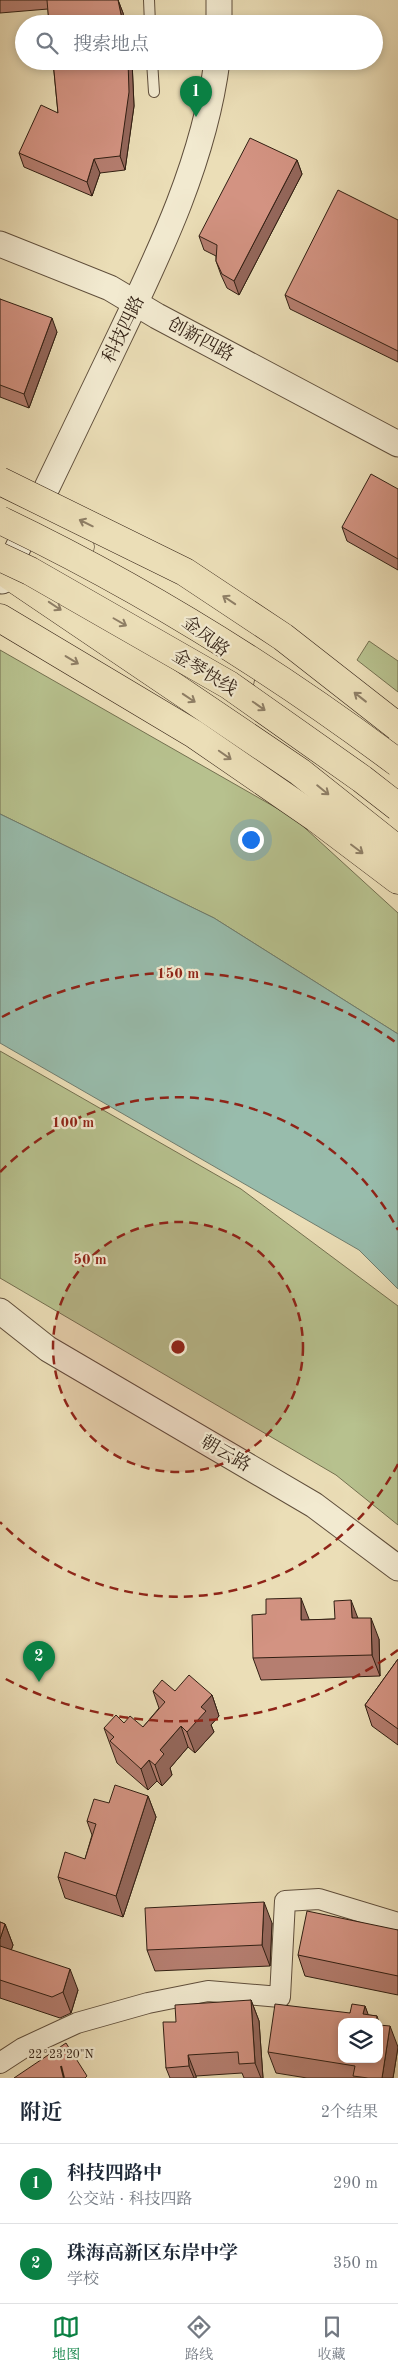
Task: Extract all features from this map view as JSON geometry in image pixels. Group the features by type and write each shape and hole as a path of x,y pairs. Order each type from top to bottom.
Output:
{"main road":[{"path":"0,481 185,572 283,637 398,727"},
{"name":"金凤路","path":"0,504 32,519 128,575 398,787"},
{"name":"金琴快线","path":"0,520 39,538 155,602 246,657 348,725 398,763"},
{"path":"2,571 300,772 398,850"},
{"name":"金琴快线","path":"2,571 30,571 229,685 362,779 398,807"},
{"path":"0,618 194,734 316,818 398,880"}],"street":[{"path":"219,0 219,15"},
{"name":"科技四路","path":"2,571 32,519 135,304 201,144 214,89 216,70"},
{"name":"创新四路","path":"0,244 110,288 135,304 398,444"},
{"name":"朝云路","path":"0,1311 48,1349"},
{"name":"朝云路","path":"0,1329 48,1349 314,1505 398,1568"},
{"path":"0,2063 23,2048 77,2023 148,2003 208,1991 280,1997 285,1901 319,1899 398,1923"}],"lane":[{"path":"149,0 150,15"},
{"path":"153,70 154,92"}],"green space":[{"path":"369,641 398,661 398,692 357,660"},
{"path":"0,650 294,818 398,913 398,1034 214,918 0,814"},
{"path":"0,1051 241,1189 398,1306 398,1525 336,1475 0,1278"}],"shaded area":[{"path":"0,814 214,918 398,1034 398,1289 359,1250 0,1043"}],"building":[{"path":"47,0 118,0 121,15 48,15"},
{"path":"54,70 128,70 129,92 120,156 94,159 87,182 19,153 41,105 58,113"},
{"path":"250,138 297,160 234,281 222,274 216,261 217,245 199,236"},
{"path":"338,190 398,220 398,351 285,295"},
{"path":"0,299 52,318 24,394 0,385"},
{"path":"371,474 398,489 398,559 342,527"},
{"path":"301,1598 301,1620 335,1619 334,1601 351,1600 352,1618 371,1618 372,1655 253,1658 252,1615 266,1614 266,1599"},
{"path":"398,1659 398,1729 365,1705"},
{"path":"189,1675 212,1695 201,1707 206,1711 187,1732 181,1726 160,1750 164,1754 155,1765 149,1760 141,1769 110,1741 114,1737 104,1728 116,1715 124,1723 130,1716 143,1727 165,1702 153,1691 162,1680 175,1691"},
{"path":"115,1785 148,1796 116,1896 58,1877 65,1852 85,1859 96,1824 87,1821 94,1799 109,1803"},
{"path":"264,1902 262,1945 147,1950 145,1908"},
{"path":"307,1911 398,1930 398,1976 298,1955"},
{"path":"0,1922 5,1924 0,1939"},
{"path":"0,1946 70,1969 63,1992 52,1997 0,1980"},
{"path":"251,2000 255,2063 239,2064 238,2052 188,2055 189,2066 166,2068 163,2022 176,2022 175,2005"},
{"path":"275,2004 350,2013 352,2004 365,2006 363,2014 377,2016 377,2018 338,2018 338,2063 383,2063 383,2025 390,2026 382,2078 353,2076 355,2066 268,2052"},
{"path":"66,2043 87,2076 85,2078 14,2078"}],"place":[{"name":"科技四路中","path":"196,117"},
{"name":"珠海高新区东岸中学","path":"39,1682"}]}
